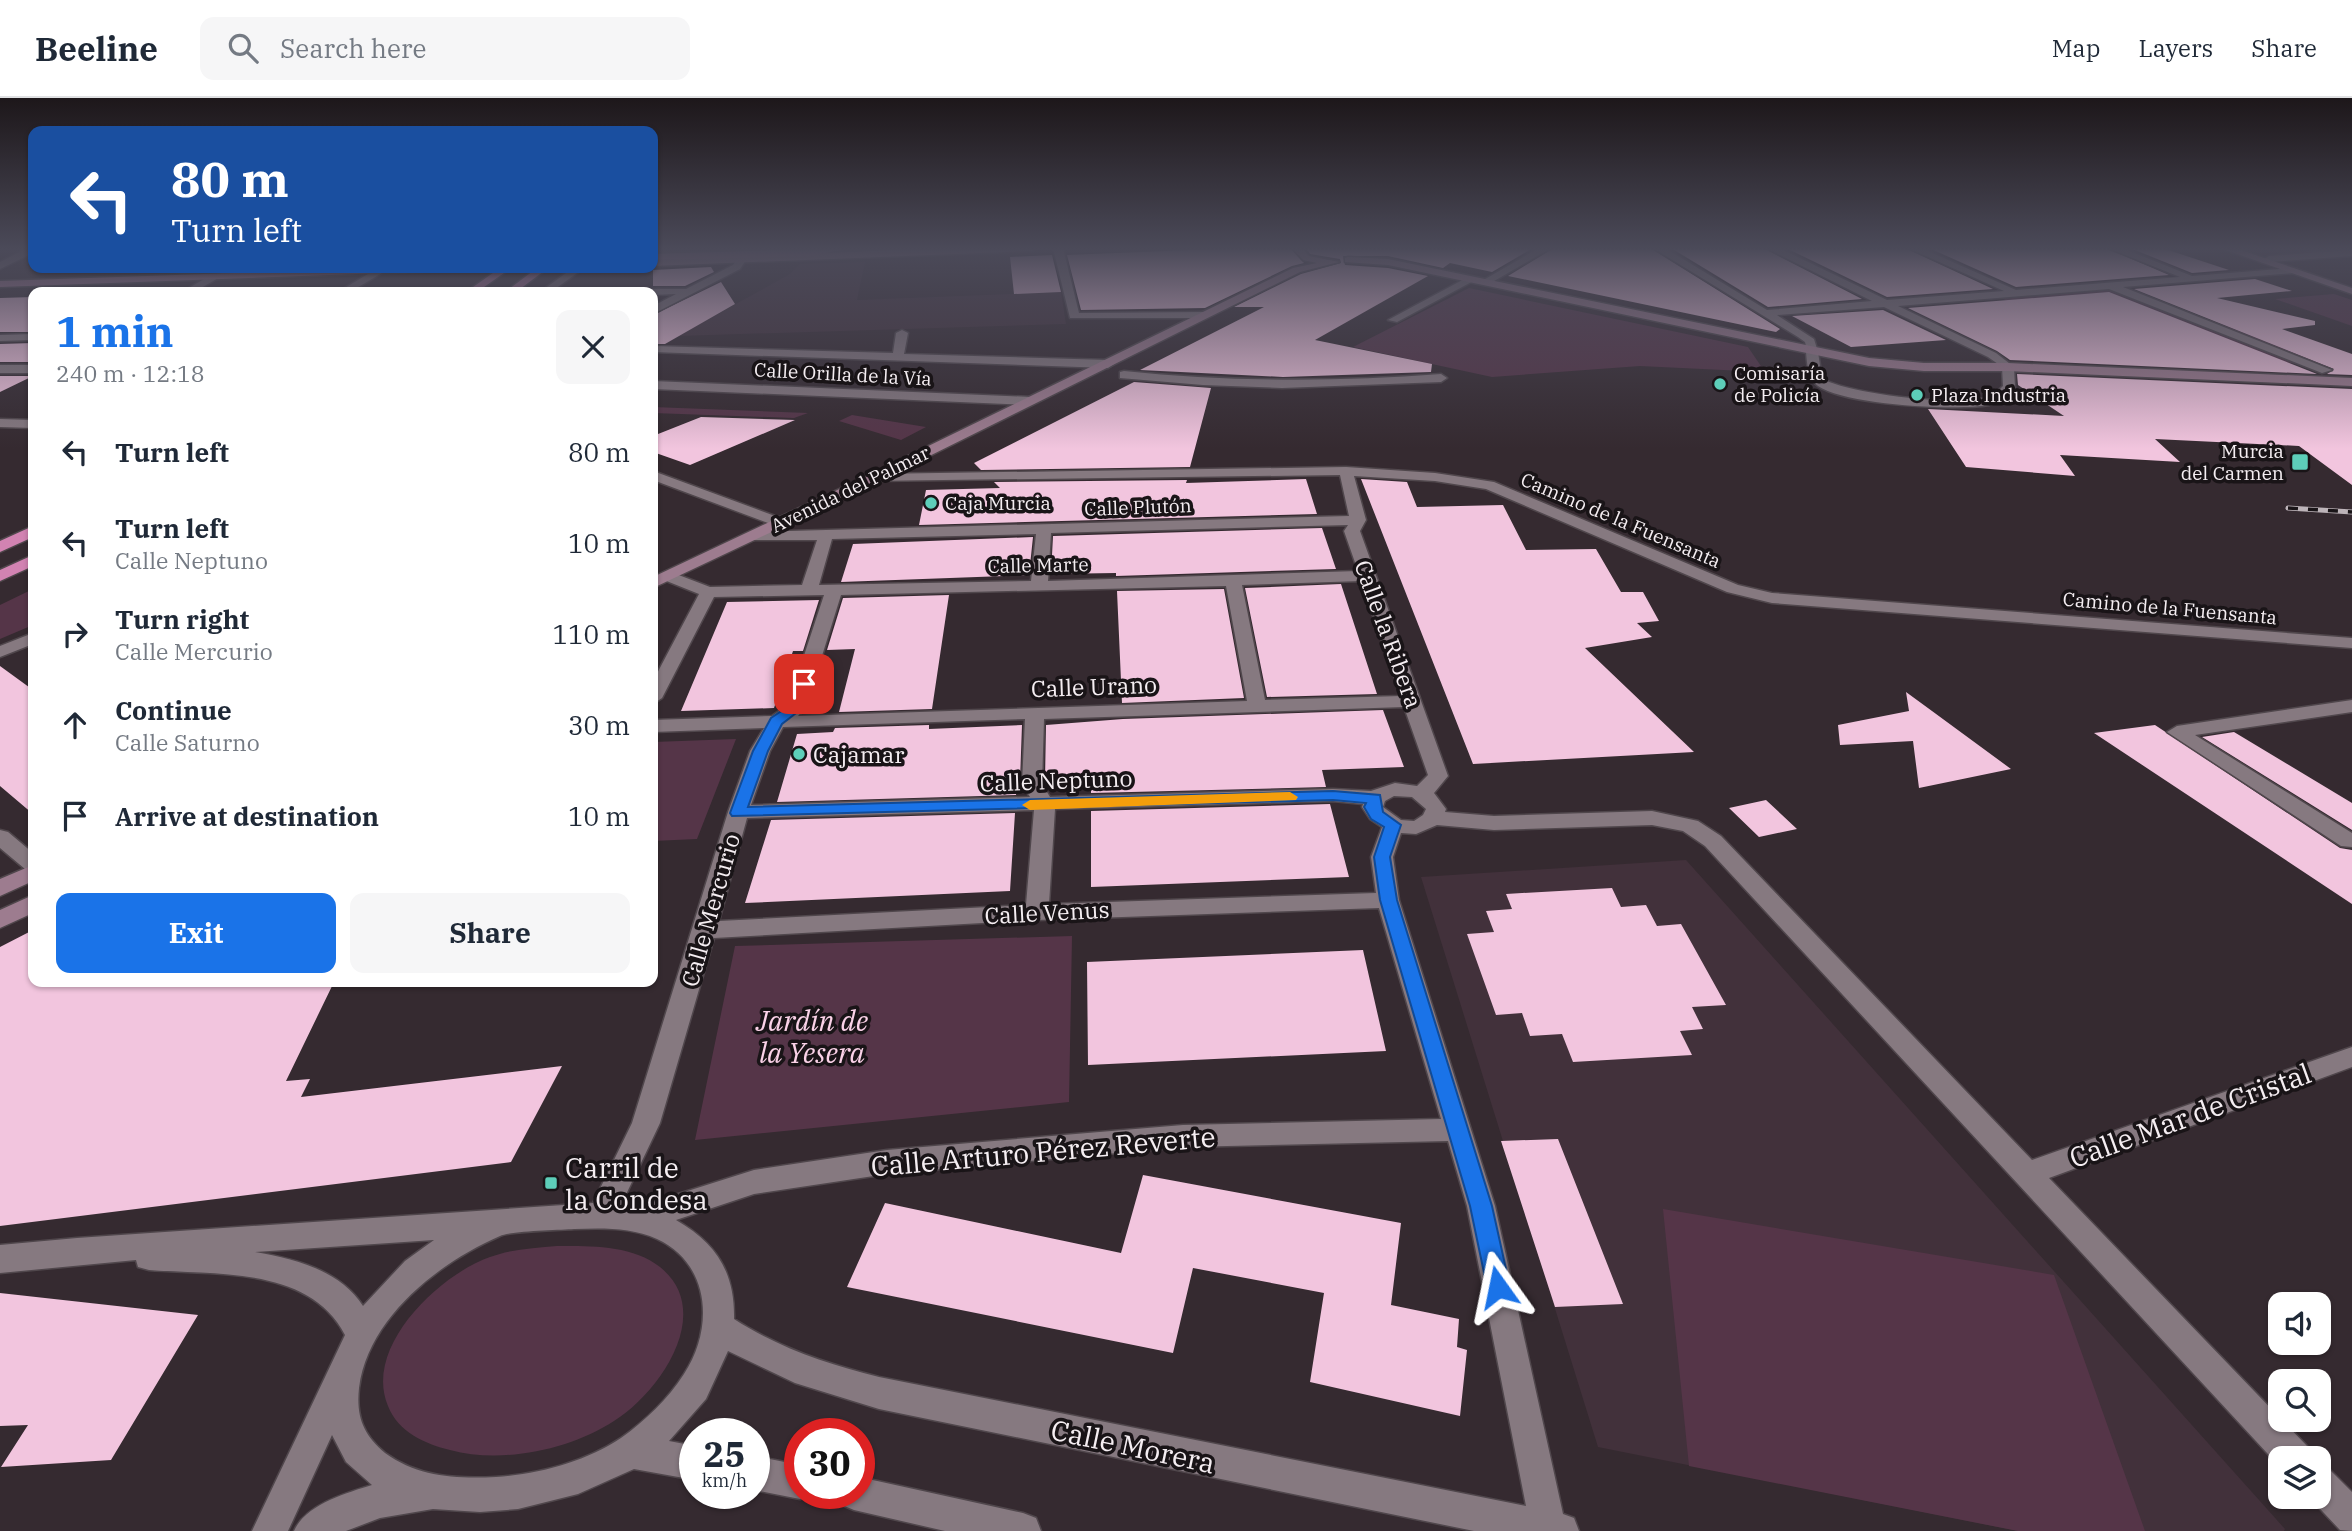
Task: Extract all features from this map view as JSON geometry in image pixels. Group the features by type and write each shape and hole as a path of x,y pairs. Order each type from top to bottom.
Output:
{"highway":[{"path":"0,547 28,533"},
{"path":"0,576 28,562"}],"main road":[{"name":"Avenida del Palmar","path":"658,582 1206,315"},
{"path":"1639,315 1812,352 1898,365 2008,367 2352,382"},
{"path":"0,888 28,874"},
{"path":"0,920 28,906"}],"street":[{"path":"1074,315 1206,315"},
{"path":"1393,320 1403,315"},
{"path":"1769,315 1808,339 1816,376 1831,389 1875,397 1982,402 1993,400 2006,390 2010,384 2008,367 1992,355 1908,315"},
{"path":"2184,315 2326,370"},
{"path":"898,356 902,333"},
{"path":"0,338 28,337"},
{"path":"658,349 1108,364"},
{"path":"0,369 28,369"},
{"path":"1124,374 1252,384 1314,385 1441,377"},
{"name":"Calle Orilla de la Vía","path":"658,385 1031,401"},
{"path":"1,424 28,424"},
{"name":"Camino de la Fuensanta","path":"874,478 1346,471 1435,477 1489,485 1733,589 1772,598 2352,643"},
{"name":"Calle la Ribera","path":"1346,471 1358,520 1352,531 1438,776 1422,793"},
{"path":"658,477 781,523"},
{"name":"Calle Plutón","path":"751,537 1358,520"},
{"path":"1039,586 1044,529"},
{"path":"808,590 826,535"},
{"path":"658,688 708,592 670,576"},
{"name":"Calle Marte","path":"708,592 1368,576"},
{"path":"1233,581 1257,706"},
{"name":"Calle Mercurio","path":"601,1216 646,1122 738,813 760,751 776,722 797,707 834,590"},
{"path":"0,652 28,644"},
{"name":"Calle Urano","path":"776,722 1413,701"},
{"path":"2351,840 2177,732 2352,706"},
{"path":"1035,713 1032,784 1045,805 1037,912"},
{"path":"658,726 776,722"},
{"path":"1395,789 1422,793 1432,801 1436,809 1434,818 1414,828 1393,825 1377,816 1372,807 1375,798 1383,792 1395,789"},
{"name":"Calle Neptuno","path":"738,813 1333,795 1375,798"},
{"path":"1434,818 1494,823 1652,818 1690,826 1713,841 2284,1446"},
{"path":"1393,825 1382,857 1388,900 1481,1206 1553,1530"},
{"path":"16,842 28,858"},
{"name":"Calle Venus","path":"705,930 1037,912 1388,900"},
{"name":"Calle Mar de Cristal","path":"2027,1174 2352,1057"},
{"name":"Calle Arturo Pérez Reverte","path":"637,1220 754,1182 887,1162 1183,1136 1456,1130"},
{"path":"0,1259 77,1251 569,1216 637,1220 685,1239 703,1254 713,1274 721,1301 713,1349 690,1394 631,1451 596,1470 515,1494 408,1495 379,1501 334,1517 312,1531"},
{"path":"271,1531 355,1349 377,1310 421,1266 474,1235 510,1222"},
{"path":"77,1251 241,1265 312,1280 337,1297 351,1314 355,1349 341,1390 341,1413 346,1434 360,1454 392,1479 444,1495"},
{"name":"Calle Morera","path":"718,1326 775,1361 818,1378 867,1390 1553,1530"},
{"path":"631,1451 679,1459"},
{"path":"2331,1496 2352,1518"},
{"path":"875,1498 1023,1531"}],"shaded area":[{"path":"716,315 1065,315 1066,324 678,336"},
{"path":"1686,860 2284,1531 2018,1531 1598,1447 1421,877"}],"green space":[{"path":"1416,315 1596,315 1748,347 1765,372 1640,366 1492,377 1353,347"},
{"path":"2040,315 2196,315 2332,366 2297,364 2072,329"},
{"path":"2320,315 2352,315 2352,326"},
{"path":"658,407 808,413 794,418 658,413"},
{"path":"852,415 926,427 901,440 839,421"},
{"path":"28,591 28,627 0,639 0,605"},
{"path":"736,739 697,839 658,841 658,742"},
{"name":"Jardín de la Yesera","path":"1072,936 1069,1102 695,1140 735,946"},
{"path":"1663,1209 2054,1275 2145,1531 2018,1531 1689,1466"},
{"path":"557,1246 611,1248 637,1254 660,1267 676,1285 683,1306 682,1328 675,1350 648,1391 631,1408 596,1431 577,1440 535,1452 513,1455 470,1454 431,1444 405,1430 388,1406 383,1383 386,1360 410,1316 429,1296 470,1266 506,1252"}],"building":[{"path":"0,315 28,315 28,332 0,332"},
{"path":"658,315 716,315 665,344 658,344"},
{"path":"1249,315 1359,315 1315,340 1432,364 1431,372 1283,377 1140,370"},
{"path":"1694,315 1757,315 1780,329 1776,332"},
{"path":"1893,315 1946,340 1851,347 1792,316"},
{"path":"1922,315 2167,315 2317,374 2010,360"},
{"path":"2199,315 2289,315 2315,321 2315,325 2282,329 2352,354 2352,375 2327,374 2334,369"},
{"path":"28,343 28,362 0,362 0,344"},
{"path":"2017,374 2352,389 2352,485 2299,446 2155,439 2180,462 2060,455 2075,476 1966,467 1928,409 2064,416 2018,385"},
{"path":"0,376 28,376 28,378 0,392"},
{"path":"1134,382 1211,388 1190,467 981,470 974,463"},
{"path":"701,417 795,420 690,465 658,454 658,434"},
{"path":"1306,479 1317,514 919,525 926,490 1000,488 994,482 1187,480 1186,483"},
{"path":"1361,479 1407,482 1417,507 1503,505 1526,550 1596,549 1621,592 1643,592 1659,621 1637,623 1652,637 1585,648 1694,752 1473,764"},
{"path":"1322,528 1336,569 1116,576 1116,573 1051,574 1053,536"},
{"path":"1033,537 1029,575 841,582 853,544"},
{"path":"1341,584 1377,694 1267,697 1245,588"},
{"path":"1224,589 1244,698 1122,703 1117,591"},
{"path":"949,595 932,709 839,712 855,649 827,650 843,598"},
{"path":"819,600 803,651 793,651 774,708 681,711 727,602"},
{"path":"0,666 28,686 28,810 0,786"},
{"path":"1906,692 2011,769 1919,788 1913,741 1840,745 1838,725 1909,711"},
{"path":"1383,710 1404,767 1322,770 1326,787 1091,793 1091,778 1045,780 1046,725 1123,719"},
{"path":"929,725 929,729 1022,725 1020,781 1017,782 1016,795 777,802 797,734 833,732 835,728"},
{"path":"2155,725 2340,848 2352,850 2352,904 2094,733"},
{"path":"2234,732 2352,803 2352,830 2202,737"},
{"path":"1766,800 1797,829 1759,837 1729,808"},
{"path":"1330,804 1349,877 1091,887 1091,811"},
{"path":"1015,813 1010,891 745,903 771,820"},
{"path":"1612,888 1621,907 1646,905 1657,926 1681,924 1726,1005 1692,1007 1703,1029 1680,1031 1692,1055 1573,1062 1562,1034 1530,1036 1522,1013 1496,1015 1467,934 1494,932 1486,911 1512,909 1506,894"},
{"path":"28,933 28,987 332,987 286,1081 310,1079 301,1097 562,1066 511,1162 0,1226 0,947"},
{"path":"1363,950 1386,1051 1088,1065 1087,962"},
{"path":"1558,1139 1623,1304 1555,1307 1501,1141"},
{"path":"1143,1175 1401,1223 1391,1305 1459,1319 1457,1347 1467,1350 1460,1416 1310,1382 1324,1293 1193,1268 1173,1353 847,1287 885,1203 1121,1253"},
{"path":"0,1293 198,1315 111,1460 1,1467 28,1425 0,1426"}],"railway":[{"path":"2288,508 2352,512"}],"slow traffic":[{"path":"1030,805 1290,797"}],"place":[{"name":"Comisaría de Policía","path":"1720,384"},
{"name":"Plaza Industria","path":"1917,395"},
{"name":"Murcia del Carmen","path":"2300,462"},
{"name":"Caja Murcia","path":"931,503"},
{"name":"Cajamar","path":"799,754"},
{"name":"Carril de la Condesa","path":"551,1183"}],"route":[{"path":"804,684 797,707 776,722 760,751 738,813 1333,795 1375,798 1372,807 1377,816 1393,825 1382,857 1388,900 1481,1206 1498,1287"}]}
